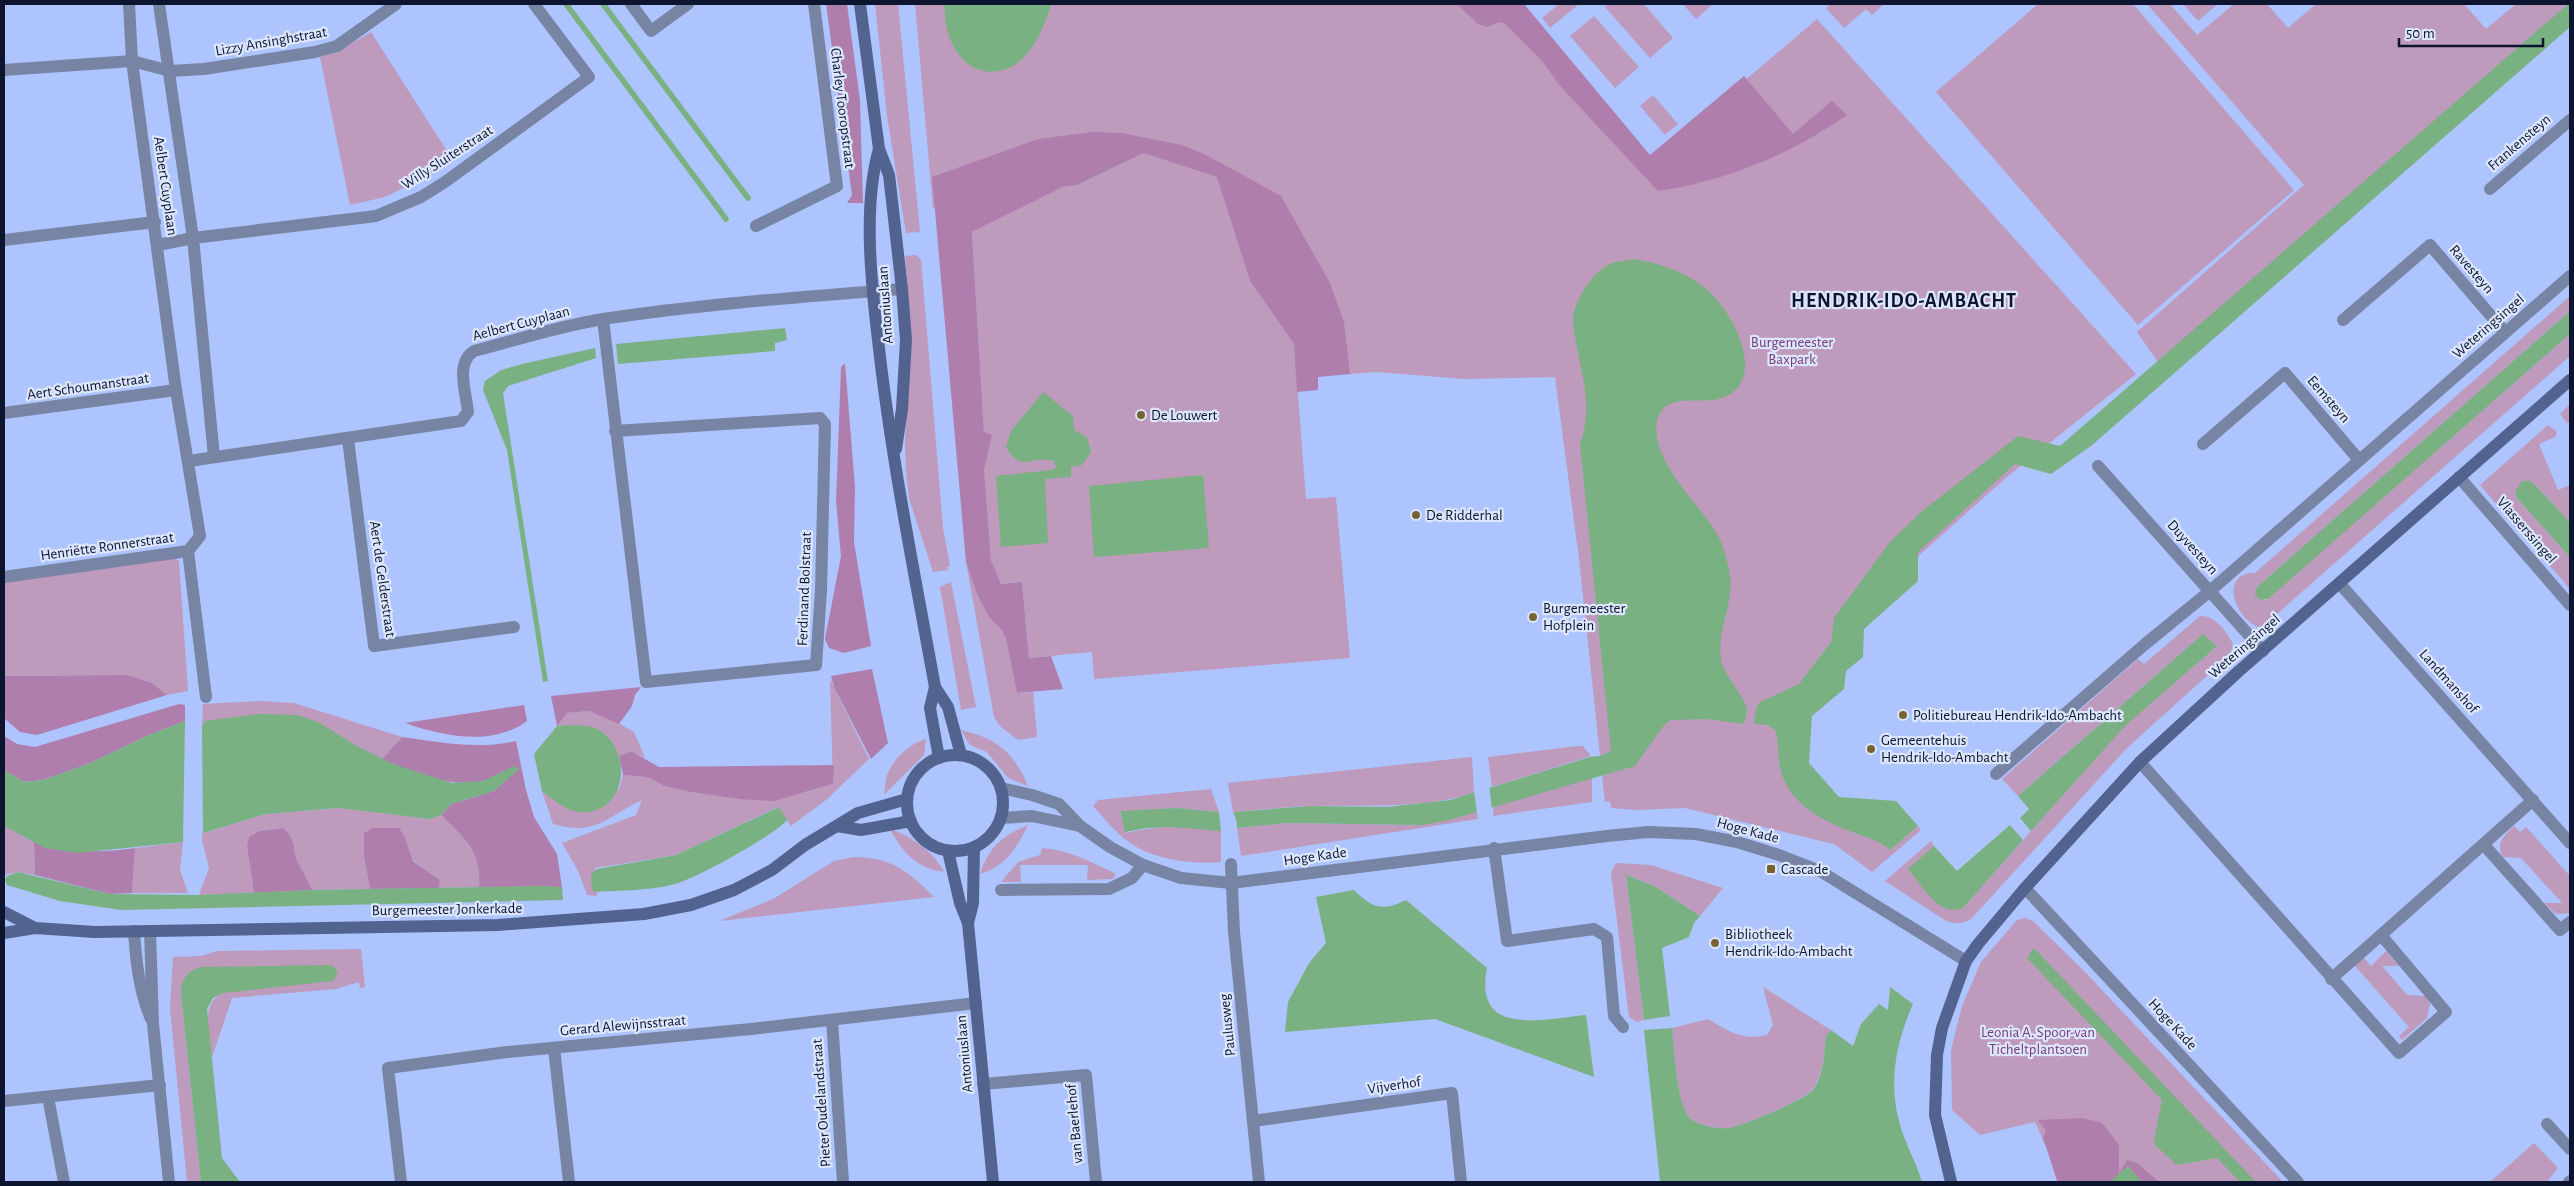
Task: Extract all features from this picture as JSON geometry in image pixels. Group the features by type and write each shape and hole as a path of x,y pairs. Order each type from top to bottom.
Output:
{"main road":[{"name":"Antoniuslaan","path":"860,4 879,149 889,175 906,340 902,409 894,462"},
{"name":"Antoniuslaan","path":"879,149 872,174 872,291 894,462 936,687 948,707 961,755"},
{"name":"Weteringsingel","path":"1951,1182 1935,1115 1937,1055 1942,1028 1966,961 2025,888 2140,762 2262,651 2570,380"},
{"name":"Antoniuslaan","path":"936,687 930,708 939,758"},
{"path":"961,755 974,759 986,766 995,776 1001,788 1003,803 1001,818 991,835 974,847 961,851 948,850 925,841 911,821 907,799 917,774 929,763 939,758 961,755"},
{"name":"Burgemeester Jonkerkade","path":"4,933 35,928 95,932 498,925 644,914 691,905 734,890 772,870 805,844 858,813 907,799"},
{"path":"837,826 861,830 911,821"},
{"name":"Antoniuslaan","path":"968,923 973,903 974,847"},
{"name":"Antoniuslaan","path":"948,850 960,903 968,923 993,1182"},
{"name":"Burgemeester Jonkerkade","path":"4,912 35,928"}],"street":[{"name":"Aelbert Cuyplaan","path":"129,4 132,61 176,390 200,536 188,551"},
{"name":"Aelbert Cuyplaan","path":"159,4 193,238 214,456"},
{"name":"Lizzy Ansinghstraat","path":"4,70 132,61 170,71 204,69 330,48 337,46 396,4"},
{"name":"Willy Sluiterstraat","path":"158,246 193,238 376,216 421,197 466,168 589,76 534,4"},
{"path":"631,4 651,31 688,4"},
{"name":"Charley Tooropstraat","path":"756,226 837,186 814,4"},
{"name":"Frankensteyn","path":"2490,189 2570,120"},
{"path":"4,240 155,222"},
{"name":"Ravesteyn","path":"2343,320 2430,245 2506,332"},
{"name":"Weteringsingel","path":"1996,774 2144,645 2210,591 2570,276"},
{"name":"Aelbert Cuyplaan","path":"189,461 461,421 468,412 463,364 467,356 474,351 561,328 603,319 747,302 902,289"},
{"name":"Ferdinand Bolstraat","path":"603,319 614,431 646,682 816,665 821,590 825,434 825,424 820,418 614,431"},
{"name":"Eemsteyn","path":"2203,444 2285,373 2359,460"},
{"name":"Aert Schoumanstraat","path":"4,413 176,390"},
{"name":"Aert de Gelderstraat","path":"348,439 374,646 514,627"},
{"name":"Duyvesteyn","path":"2098,466 2262,651"},
{"name":"Vlasserssingel","path":"2459,477 2570,605"},
{"name":"Henriëtte Ronnerstraat","path":"4,577 188,551 206,697"},
{"name":"Landmanshof","path":"2340,584 2570,843"},
{"path":"2140,762 2330,979 2399,1053 2446,1012 2382,935"},
{"name":"Hoge Kade","path":"1001,788 1054,802 1080,826 1110,848 1142,865 1181,878 1231,882 1494,848 1648,832 1696,834 1737,842 1820,871 1966,961"},
{"path":"2330,979 2533,800"},
{"name":"Hoge Kade","path":"1001,818 1032,816 1080,826"},
{"path":"2484,845 2560,930 2570,922"},
{"path":"1494,848 1507,941 1594,929 1607,937 1614,1016 1623,1027"},
{"name":"Paulusweg","path":"1231,864 1231,882 1259,1182"},
{"path":"1001,890 1109,888 1132,878 1142,865"},
{"name":"Hoge Kade","path":"2025,888 2298,1182"},
{"path":"134,931 138,977 144,1003 152,1024"},
{"path":"150,931 152,1024 169,1182"},
{"name":"Gerard Alewijnsstraat","path":"401,1182 388,1068 554,1048 832,1020 976,1003"},
{"name":"Pieter Oudelandstraat","path":"832,1020 843,1182"},
{"path":"554,1048 569,1182"},
{"name":"van Baerlehof","path":"983,1084 1086,1075 1096,1182"},
{"path":"4,1101 160,1085"},
{"name":"Vijverhof","path":"1253,1121 1452,1093 1461,1182"},
{"path":"48,1097 64,1182"},
{"path":"2548,1124 2570,1149"}],"green space":[{"path":"875,4 898,4 920,232 906,233 887,116"},
{"name":"Burgemeester Baxpark","path":"915,4 1506,4 1651,160 1817,19 2136,374 2008,476 1833,632 1831,642 1818,659 1779,761 1852,832 1880,841 1890,850 1918,826 1921,830 1872,872 1834,844 1685,808 1637,810 1611,808 1610,801 1605,802 1602,776 1606,775 1603,755 1600,756 1579,559 1555,377 1464,379 1376,372 1350,374 1218,178 1250,281 1294,344 1306,499 1336,497 1350,658 1094,679 1092,652 1029,658 1022,582 988,585 977,457 984,432 972,232 1063,187 1077,185 1138,156 1120,151 933,208"},
{"path":"1559,4 1579,4 1550,28 1542,18"},
{"path":"1608,4 1644,4 1673,38 1650,58 1605,7"},
{"path":"1683,4 1713,4 1696,19"},
{"path":"1830,4 1884,4 1872,15 1866,9 1844,28 1826,8"},
{"path":"2038,4 2133,4 2294,190 2138,325 1936,92"},
{"path":"2147,4 2170,4 2197,35 2234,4 2267,4 2288,28 2316,4 2464,4 2486,29 2516,4 2568,4 2158,362 2137,332 2304,185"},
{"path":"2183,4 2218,4 2198,21"},
{"path":"1594,16 1639,67 1615,88 1570,36"},
{"path":"371,32 452,159 416,182 385,197 350,205 320,57 337,52"},
{"path":"1653,95 1678,124 1665,135 1640,106"},
{"path":"916,255 921,259 943,528 950,566 947,567 948,570 933,572 909,498 906,471 905,443 911,329 905,256"},
{"path":"2570,296 2570,311 2256,588 2265,601 2570,334 2570,356 2261,628 2244,616 2234,598 2234,588 2237,580 2244,575 2255,573"},
{"path":"2570,404 2570,423 2567,423 2560,414"},
{"path":"2548,425 2557,432 2555,437 2539,444 2558,490 2570,485 2570,522 2531,481 2516,497 2570,557 2570,589 2480,485"},
{"path":"172,557 179,561 188,691 167,695 152,683 127,675 4,676 4,582"},
{"path":"966,562 977,594 989,617 1003,630 1017,693 1033,692 1037,737 1018,740 1001,727 994,717"},
{"path":"951,582 976,707 961,710 940,587"},
{"path":"2200,616 2211,618 2224,630 2233,644 2230,655 2127,748 1972,918 1966,922 1959,923 1946,921 1885,881 1931,841 1934,846 1909,869 1964,907 2125,725 2217,646 2203,634 2018,796 2002,779 2138,659 2144,664"},
{"path":"830,679 869,759 826,800 791,826 778,807 676,855 595,868 597,896 587,895 578,871 562,843 636,815 642,800 600,823 580,828 567,827 553,824 542,791 563,806 619,789 623,775 647,777 664,786 739,799 807,792 833,784"},
{"path":"259,701 294,703 402,737 382,759 355,745 205,721 202,726 203,704"},
{"path":"589,711 615,721 634,732 645,758 631,751 619,756 612,742 579,726 557,726 567,713"},
{"path":"961,730 985,738 1002,748 1010,755 1028,786 1008,778 987,752 970,745"},
{"path":"926,739 924,755 884,795 885,782 893,763 908,748"},
{"path":"1583,746 1591,756 1492,787 1488,757"},
{"path":"1472,757 1474,793 1433,802 1372,806 1310,806 1233,812 1228,783"},
{"path":"1592,777 1592,802 1493,816 1494,806"},
{"path":"1211,789 1219,812 1177,808 1120,812 1126,833 1174,827 1221,831 1221,862 1188,862 1165,858 1144,851 1124,838 1093,806 1098,800"},
{"path":"338,808 430,819 441,815 470,846 475,855 478,864 479,887 439,888 440,880 413,860 405,838 364,856 370,889 312,890 297,860 293,842 283,828 260,831 247,846 254,893 199,895 209,868 202,840 203,827 204,833 266,814"},
{"path":"1477,811 1478,819 1241,856 1237,828 1286,823 1423,825"},
{"path":"1028,825 1009,856 996,867 980,874 992,850 1004,838"},
{"path":"4,826 34,842 35,875 18,872 4,875"},
{"path":"2514,826 2520,832 2526,827 2570,876 2570,913 2556,914 2544,903 2562,903 2521,858 2503,857 2500,844"},
{"path":"890,829 906,836 928,851 944,872 926,867 911,858"},
{"path":"183,842 180,870 188,893 132,893 135,848"},
{"path":"1042,848 1071,854 1116,874 1113,879 1087,880 1088,865 1020,865 1021,882 1001,882 1018,862 1040,855"},
{"path":"854,857 890,863 908,873 934,897 719,921 773,899 834,861"},
{"path":"1616,863 1651,865 1723,888 1700,916 1654,886 1626,875 1644,1020 1637,1022 1629,1017 1611,873"},
{"name":"Leonia A. Spoor-van Ticheltplantsoen","path":"2025,918 2033,921 2086,973 2283,1182 2057,1182 2047,1149 2035,1122 1980,1135 1952,1110 1951,1050 1962,1006 1981,962 2017,920"},
{"path":"361,949 365,987 360,988 359,982 336,989 232,998 212,1057 208,1030 208,1013 216,998 223,993 181,994 201,1182 187,1182 170,1008 173,957 201,956 217,951"},
{"path":"2386,951 2399,966 2382,966 2407,995 2426,996 2430,1003 2427,1018 2402,1040 2399,1036 2409,1027 2354,965 2363,957 2371,966"},
{"path":"1763,987 1831,1030 1826,1036 1823,1065 1819,1079 1806,1095 1746,1123 1723,1128 1697,1123 1689,1117 1682,1100 1677,1075 1672,1028 1708,1019 1729,1031 1743,1036 1758,1037 1767,1035 1773,1025"},
{"path":"2534,1143 2558,1168 2547,1182 2490,1182"}],"shaded area":[{"path":"826,4 847,4 860,100 863,203 847,203 852,195"},
{"path":"945,4 1051,4 1045,23 1035,43 1021,60 1003,70 989,72 977,69 966,63 958,54 947,30"},
{"path":"1457,4 1524,4 1650,155 1744,76 1793,134 1832,101 1847,115 1803,142 1757,164 1708,181 1658,191 1561,87 1542,61 1504,23 1499,22 1487,27 1478,24"},
{"path":"2570,4 2570,27 2091,446 2051,474 2015,464 1918,552 1918,581 1864,629 1863,657 1846,671 1844,689 1812,716 1809,763 1839,797 1896,801 1918,826 1890,850 1877,841 1827,821 1805,807 1788,788 1782,776 1776,731 1768,725 1754,724 1756,708 1760,702 1799,684 1831,642 1834,618 1889,543 1921,512 2018,436 2060,446"},
{"path":"1093,132 1122,133 1182,145 1206,155 1281,196 1330,283 1344,322 1350,374 1318,377 1318,390 1297,392 1294,344 1250,281 1217,177 1144,153 1077,185 1063,187 972,232 984,432 992,435 984,470 991,561 1001,584 1022,582 1029,658 1051,656 1063,689 1017,693 1006,639 1002,630 989,617 977,594 966,562 932,177 1038,139"},
{"path":"1634,259 1672,269 1689,277 1706,289 1725,311 1734,326 1745,358 1744,373 1739,386 1727,396 1712,400 1675,402 1668,405 1658,417 1656,427 1658,442 1668,467 1710,523 1724,551 1731,581 1720,651 1724,668 1746,705 1747,711 1744,724 1706,719 1671,720 1664,725 1635,766 1449,820 1423,825 1286,823 1237,828 1233,812 1309,806 1386,807 1450,800 1590,757 1600,756 1611,751 1580,444 1584,428 1586,397 1573,322 1580,297 1598,272 1612,263"},
{"path":"2570,311 2570,334 2268,599 2260,600 2255,595 2256,588"},
{"path":"785,328 787,340 775,343 775,351 618,364 616,344"},
{"path":"595,348 596,358 508,386 503,393 548,681 543,682 507,450 483,390 485,381 501,370"},
{"path":"845,363 855,487 854,542 871,646 844,653 829,648 825,639 841,556 836,501 841,367"},
{"path":"1043,392 1073,416 1074,430 1087,437 1091,452 1082,465 1071,467 1071,477 1045,479 1048,543 1001,547 996,476 1052,470 1056,467 1054,461 1047,459 1028,462 1017,460 1006,447 1011,431"},
{"path":"1203,475 1209,548 1094,557 1089,486"},
{"path":"2522,481 2531,481 2570,522 2570,557 2516,497 2515,492"},
{"path":"2203,634 2217,646 2125,726 2031,831 2020,818 2029,809 2018,796"},
{"path":"872,669 888,743 871,759 834,687 831,676"},
{"path":"127,675 152,683 167,695 37,735 20,732 4,718 4,676"},
{"path":"641,687 635,695 632,706 619,724 589,711 567,713 557,726 551,696"},
{"path":"179,704 185,705 185,721 149,735 88,764 43,780 24,782 4,770 4,736 17,744 35,747"},
{"path":"524,705 527,721 514,729 499,734 467,737 435,732 405,723"},
{"path":"258,714 298,715 320,723 355,745 393,764 452,783 483,781 514,766 519,769 494,791 451,804 441,815 430,819 338,808 266,814 203,833 202,726 205,721"},
{"path":"185,721 183,842 77,853 45,848 4,826 4,770 24,782 43,780 88,764 149,735"},
{"path":"578,725 595,728 610,740 618,753 621,767 620,781 615,794 607,804 594,811 573,811 554,801 542,791 534,754 557,726"},
{"path":"402,737 473,745 502,744 516,741 526,790 534,817 557,854 562,887 479,887 478,864 475,855 470,846 441,815 451,804 494,791 518,769 514,767 486,780 469,783 430,778 382,759"},
{"path":"631,751 659,767 834,765 833,784 774,801 739,799 692,792 664,786 647,777 623,775 619,756"},
{"path":"779,807 787,820 780,827 734,856 699,874 675,884 646,889 595,892 592,890 591,875 597,869 676,855"},
{"path":"1177,808 1219,812 1221,831 1173,827 1147,828 1125,832 1120,811"},
{"path":"2010,825 2023,840 1964,907 1955,910 1939,905 1908,869 1934,846 1957,871"},
{"path":"283,828 293,842 297,860 312,890 254,893 247,846 249,837 260,831"},
{"path":"373,828 399,828 405,838 413,861 440,880 439,888 370,889 364,856 364,833"},
{"path":"34,842 69,851 110,851 135,848 132,893 110,894 35,875"},
{"path":"18,872 110,894 199,895 312,890 543,886 562,887 563,900 121,910 60,901 7,885 5,880 7,876"},
{"path":"1626,875 1654,886 1700,916 1694,923 1689,937 1662,948 1670,1016 1644,1020"},
{"path":"1354,890 1366,901 1378,906 1390,906 1406,900 1487,968 1485,990 1491,1005 1501,1015 1515,1019 1532,1020 1586,1015 1594,1077 1435,1019 1285,1032 1288,1002 1309,963 1326,943 1316,897"},
{"path":"2034,948 2256,1182 2240,1182 2217,1158 2177,1165 2156,1146 2154,1140 2162,1100 2027,958"},
{"path":"332,965 338,973 333,981 223,993 213,998 207,1009 222,1158 240,1182 201,1182 181,994 182,984 186,976 197,968 202,967"},
{"path":"1890,987 1913,1004 1899,1046 1894,1076 1894,1091 1901,1129 1922,1182 1660,1182 1644,1030 1672,1028 1679,1088 1685,1110 1689,1117 1697,1123 1718,1128 1728,1128 1772,1113 1812,1091 1821,1072 1826,1036 1831,1030 1853,1046 1861,1024 1879,1004 1888,1010"},
{"path":"2083,1118 2102,1123 2119,1145 2119,1173 2127,1160 2137,1163 2159,1182 2142,1182 2128,1166 2112,1182 2058,1182 2043,1138 2046,1131 2038,1120"},
{"path":"2128,1166 2142,1182 2112,1182 2113,1179"}],"pier":[{"path":"1489,785 1492,809 1477,814 1474,790"}],"waterway":[{"path":"566,4 726,219"},
{"path":"603,4 748,198"}],"place":[{"name":"De Louwert","path":"1141,415"},
{"name":"De Ridderhal","path":"1416,515"},
{"name":"Burgemeester Hofplein","path":"1533,617"},
{"name":"Politiebureau Hendrik-Ido-Ambacht","path":"1903,715"},
{"name":"Gemeentehuis Hendrik-Ido-Ambacht","path":"1871,749"},
{"name":"Cascade","path":"1771,869"},
{"name":"Bibliotheek Hendrik-Ido-Ambacht","path":"1715,943"}],"district":[{"name":"HENDRIK-IDO-AMBACHT","path":"1904,300"}]}
